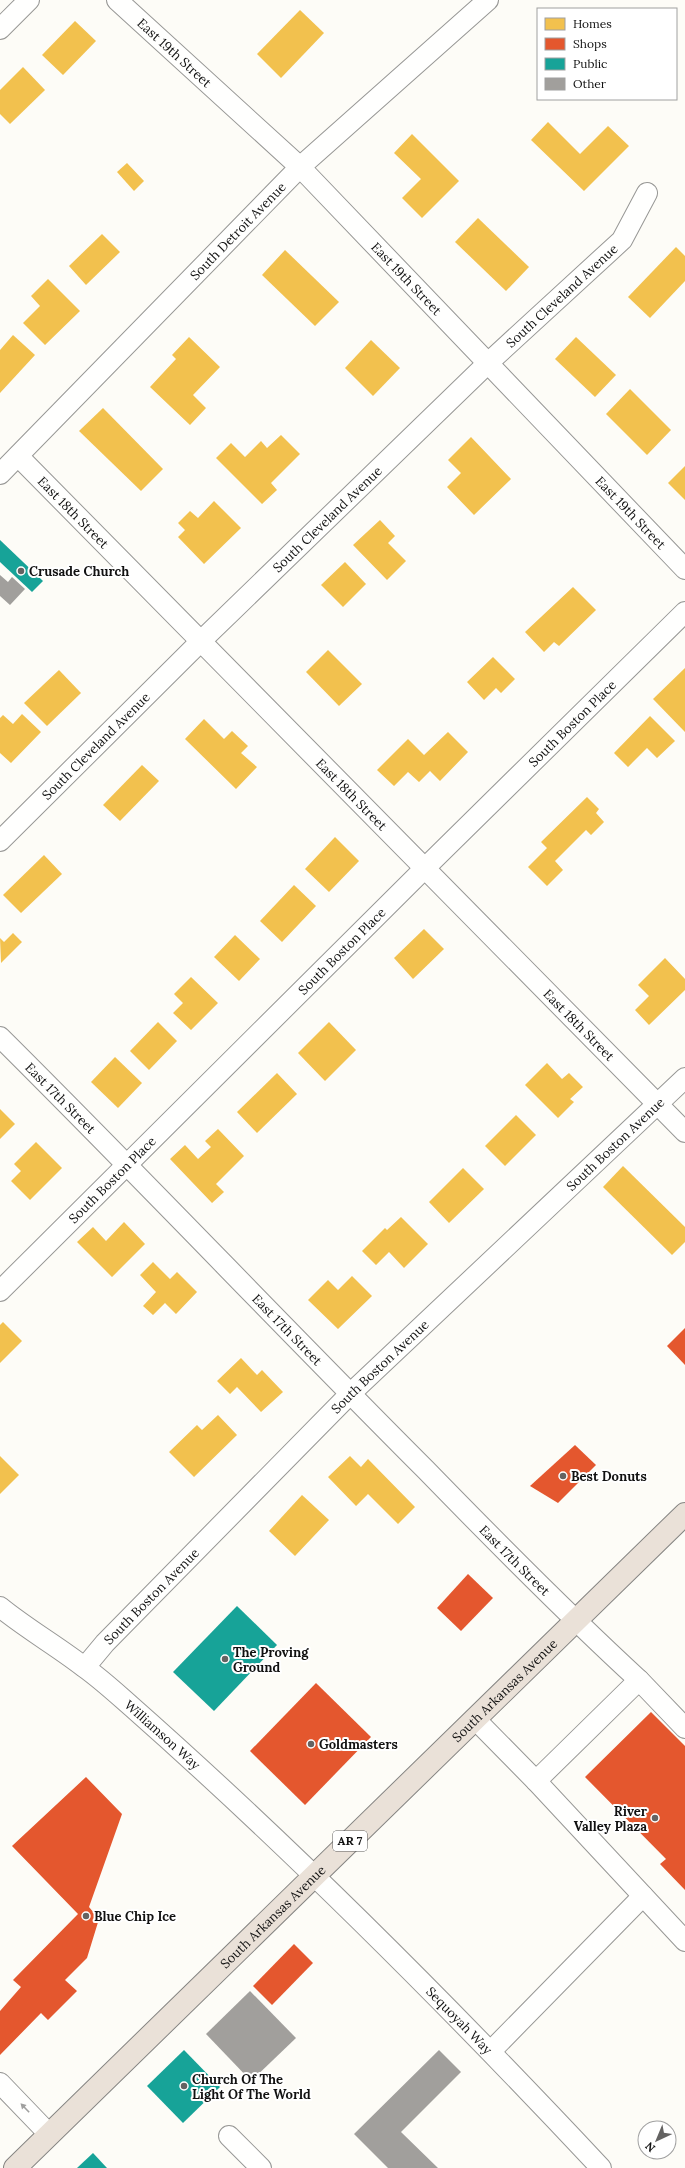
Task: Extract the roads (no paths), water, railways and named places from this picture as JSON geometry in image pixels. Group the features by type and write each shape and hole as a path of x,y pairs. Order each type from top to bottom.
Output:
{"highway":[{"name":"South Arkansas Avenue","path":"15,2168 685,1514"}],"street":[{"path":"0,29 29,0"},
{"name":"East 19th Street","path":"117,0 300,167 685,569"},
{"name":"South Detroit Avenue","path":"0,474 300,167 488,0"},
{"name":"South Cleveland Avenue","path":"0,841 200,641 488,363 622,240 647,193"},
{"name":"East 18th Street","path":"18,456 685,1132"},
{"name":"South Boston Place","path":"0,1291 425,868 685,612"},
{"name":"East 17th Street","path":"0,1037 128,1164 350,1394 576,1622 639,1680 685,1728"},
{"name":"South Boston Avenue","path":"85,1667 105,1643 350,1394 685,1078"},
{"name":"Williamson Way","path":"0,1607 22,1625 85,1667 132,1707 314,1875"},
{"path":"536,1781 639,1680"},
{"path":"475,1719 536,1781 685,1941"},
{"name":"Sequoyah Way","path":"314,1875 491,2051 601,2168"},
{"path":"491,2051 643,1896"},
{"path":"0,2083 50,2134"},
{"path":"229,2136 261,2168"}],"place":[{"name":"Crusade Church","path":"21,571"},
{"name":"Best Donuts","path":"563,1476"},
{"name":"The Proving Ground","path":"225,1659"},
{"name":"Goldmasters","path":"311,1744"},
{"name":"River Valley Plaza","path":"655,1818"},
{"name":"Blue Chip Ice","path":"86,1916"},
{"name":"Church Of The Light Of The World","path":"184,2086"}]}
